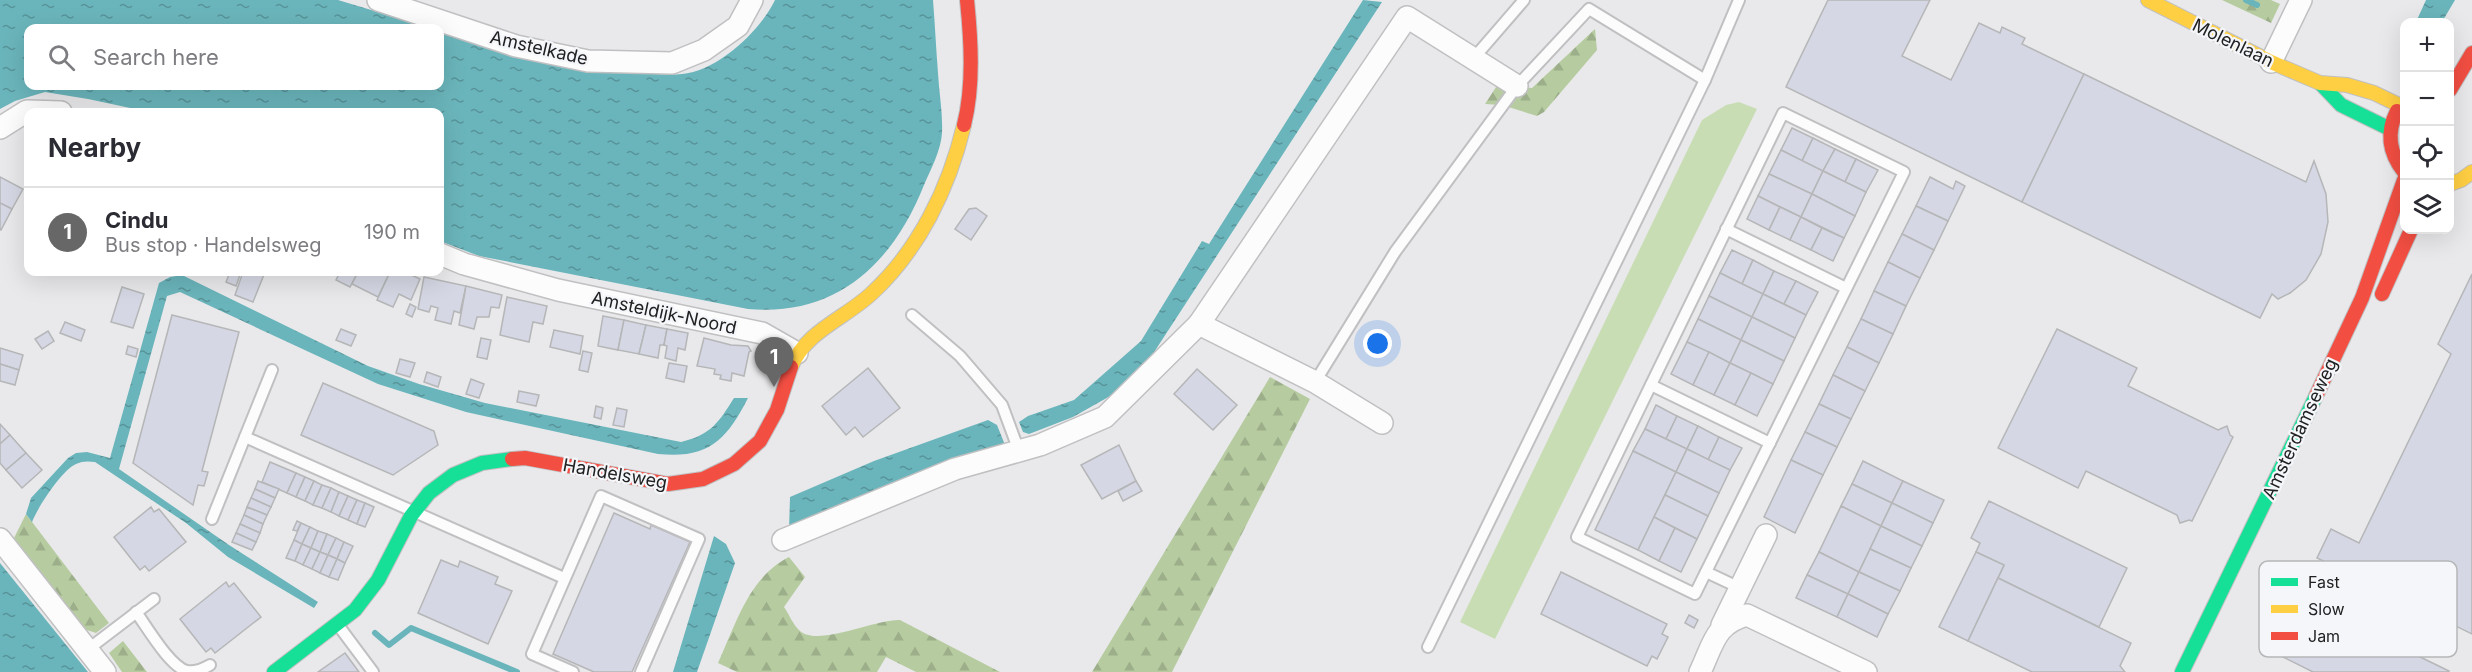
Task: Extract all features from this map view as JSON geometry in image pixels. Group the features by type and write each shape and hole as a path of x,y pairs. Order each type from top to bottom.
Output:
{"street":[{"name":"Amstelkade","path":"378,0 516,46 588,61 672,63 704,50 738,26 752,0"},
{"path":"797,353 822,327 870,295 907,253 936,207 968,112 970,37 967,0"},
{"name":"Molenlaan","path":"2148,0 2271,62 2320,83 2347,85 2400,103"},
{"path":"2271,62 2301,0"},
{"path":"783,540 955,469 1040,445 1105,417 1199,324 1407,17 1517,86"},
{"path":"2454,83 2472,53"},
{"name":"Molenlaan","path":"2320,83 2341,105 2390,129"},
{"path":"2454,92 2466,97"},
{"path":"2400,108 2394,116 2390,129 2392,154 2400,166"},
{"path":"0,128 24,113"},
{"path":"2454,183 2472,172"},
{"name":"Amsterdamseweg","path":"2182,672 2362,298 2400,191"},
{"path":"2378,302 2409,234"},
{"name":"Amsteldijk-Noord","path":"444,256 464,264 558,290 762,333 797,353"},
{"path":"1199,324 1316,382 1382,423"},
{"name":"Handelsweg","path":"274,672 355,610 378,580 414,512 429,493 453,475 482,463 525,458 668,484 688,484 724,471 767,433 797,353"},
{"path":"1700,672 1766,535"},
{"path":"0,539 105,672"},
{"path":"1722,625 1734,618 1747,615 1866,672"}],"lane":[{"path":"1473,58 1524,0"},
{"path":"1428,647 1705,80 1739,0"},
{"path":"1316,382 1395,252 1517,86 1589,9 1705,80"},
{"path":"1783,113 1904,172 1695,594 1577,537 1726,229 1783,113"},
{"path":"1726,229 1846,288"},
{"path":"912,315 960,356 1002,405 1019,451"},
{"path":"212,519 272,370"},
{"path":"1651,385 1770,443"},
{"path":"245,437 564,578"},
{"name":"Handelsweg","path":"573,672 532,654 601,496 699,539 641,672"},
{"path":"1706,572 1740,588"},
{"path":"87,650 154,599"},
{"path":"136,612 174,663 185,671 198,671 210,665"},
{"path":"338,625 373,672"}],"green space":[{"path":"2222,0 2271,0 2280,4 2271,23"},
{"path":"1595,29 1597,50 1544,112 1537,116 1502,105 1485,104 1500,81 1532,88"},
{"path":"1739,102 1757,109 1495,639 1460,622 1702,120 1726,105"},
{"path":"1270,377 1310,399 1172,672 1092,672"},
{"path":"26,514 109,623 96,633 84,629 14,538"},
{"path":"789,557 805,577 784,607 800,631 808,635 820,636 900,620 1000,672 916,672 886,657 877,672 737,672 718,663 745,603 754,589 775,566"},
{"path":"123,641 147,672 122,672 109,653"}],"water":[{"path":"0,0 338,0 418,24 24,24 24,90 444,90 444,32 634,71 670,75 696,71 710,66 736,48 759,24 775,0 933,0 942,133 935,159 911,213 896,238 878,261 858,279 835,294 809,304 780,309 748,309 479,256 444,243 444,108 130,108 45,92 15,101 0,109"},
{"path":"1363,0 1382,2 1147,363 1112,395 1073,417 1029,434 1023,432 1019,422 1028,416 1074,400 1141,341 1202,241 1209,244"},
{"path":"2426,0 2455,0 2444,18 2418,18"},
{"path":"184,276 368,366 485,403 681,442 700,436 707,431 724,414 734,398 748,398 732,426 714,444 690,453 658,454 466,412 378,384 180,292 167,296 119,469 229,545 318,602 314,608 228,557 186,523 95,462 81,462 70,468 51,490 32,522 26,514 31,498 68,458 76,453 87,452 110,458 159,283 170,277"},
{"path":"988,420 997,425 1005,445 789,529 790,497 874,461"},
{"path":"714,536 726,544 735,563 697,672 673,672"},
{"path":"0,563 88,672 0,672"}],"building":[{"path":"1828,0 1930,0 1902,56 1951,80 1979,23 2000,33 2002,27 2025,38 2022,44 2084,74 2022,202 1786,87"},
{"path":"2084,74 2306,182 2314,161 2326,194 2328,222 2321,254 2306,280 2278,299 2272,294 2260,318 2022,202"},
{"path":"1792,128 1813,138 1802,161 1781,150"},
{"path":"1813,138 1835,149 1823,171 1802,161"},
{"path":"1835,149 1856,159 1845,182 1823,171"},
{"path":"1781,150 1823,171 1812,194 1769,174"},
{"path":"1856,159 1878,170 1866,192 1845,182"},
{"path":"1823,171 1866,192 1855,216 1812,194"},
{"path":"1769,174 1812,194 1801,217 1758,196"},
{"path":"0,177 23,189 12,209 0,203"},
{"path":"1930,177 1953,189 1956,181 1965,186 1948,221 1916,206"},
{"path":"1812,194 1855,216 1844,238 1801,217"},
{"path":"1758,196 1780,207 1769,230 1747,219"},
{"path":"0,203 12,209 1,230 0,230"},
{"path":"1916,206 1948,221 1934,250 1902,234"},
{"path":"1780,207 1801,217 1790,240 1769,230"},
{"path":"976,208 987,216 971,240 955,229 969,209"},
{"path":"1801,217 1822,228 1811,250 1790,240"},
{"path":"1822,228 1844,238 1833,261 1811,250"},
{"path":"1902,234 1934,250 1920,278 1888,262"},
{"path":"1732,250 1753,260 1742,284 1720,273"},
{"path":"1753,260 1774,271 1763,294 1742,284"},
{"path":"1888,262 1920,278 1906,306 1874,291"},
{"path":"1774,271 1796,281 1784,304 1763,294"},
{"path":"1720,273 1763,294 1752,317 1709,296"},
{"path":"2472,274 2472,634 2457,627 2457,561 2323,561 2317,558 2331,529 2359,543 2451,354 2438,344"},
{"path":"228,276 240,276 236,286 226,282"},
{"path":"242,276 263,276 253,302 235,295"},
{"path":"338,276 356,276 350,287 336,280"},
{"path":"356,276 388,276 378,297 352,284"},
{"path":"388,276 413,276 420,279 411,300 399,294 393,307 377,300"},
{"path":"424,277 466,286 460,313 454,311 451,324 435,320 438,308 431,306 429,312 418,309"},
{"path":"1796,281 1818,292 1806,315 1784,304"},
{"path":"466,286 502,295 499,308 491,307 489,317 477,317 474,329 459,325"},
{"path":"122,287 144,294 133,328 111,322"},
{"path":"1874,291 1906,306 1893,334 1861,319"},
{"path":"1763,294 1806,315 1795,338 1752,317"},
{"path":"1709,296 1752,317 1741,340 1698,319"},
{"path":"507,297 547,306 543,324 533,322 529,342 500,335"},
{"path":"410,304 416,307 412,317 406,314"},
{"path":"172,315 239,332 202,471 208,472 204,486 198,485 193,505 133,463"},
{"path":"603,316 624,320 618,350 598,346"},
{"path":"1752,317 1795,338 1784,361 1741,340"},
{"path":"1698,319 1741,340 1730,363 1687,342"},
{"path":"1861,319 1893,334 1879,363 1847,347"},
{"path":"624,320 646,325 639,354 618,350"},
{"path":"65,322 85,330 81,341 60,333"},
{"path":"646,325 667,329 664,345 660,345 658,358 639,354"},
{"path":"341,329 356,335 351,346 336,340"},
{"path":"667,329 688,333 685,350 678,348 676,361 665,358 667,346 664,345"},
{"path":"2057,329 2137,368 2128,386 2218,430 2227,426 2233,437 2192,521 2180,523 2177,515 2086,471 2078,488 1998,448"},
{"path":"554,330 583,336 580,354 550,347"},
{"path":"48,331 54,341 42,349 35,339"},
{"path":"481,338 491,340 487,359 477,357"},
{"path":"704,338 731,345 748,346 751,351 744,376 732,373 731,381 720,379 721,375 714,374 715,369 697,366"},
{"path":"1741,340 1784,361 1773,384 1730,363"},
{"path":"1687,342 1709,352 1693,385 1671,374"},
{"path":"128,346 138,349 136,357 126,354"},
{"path":"1847,347 1879,363 1865,391 1833,375"},
{"path":"0,348 23,355 19,370 0,364"},
{"path":"583,351 592,353 588,372 579,370"},
{"path":"1709,352 1730,363 1714,395 1693,385"},
{"path":"400,359 415,363 410,377 396,373"},
{"path":"669,363 687,366 684,382 666,378"},
{"path":"1730,363 1751,373 1735,405 1714,395"},
{"path":"0,364 19,370 15,385 0,381"},
{"path":"868,368 900,408 863,437 855,427 846,435 822,406"},
{"path":"1197,369 1237,405 1213,430 1174,394"},
{"path":"427,372 441,377 438,387 424,382"},
{"path":"1751,373 1773,384 1757,416 1735,405"},
{"path":"1833,375 1865,391 1851,419 1819,404"},
{"path":"471,379 484,384 479,398 466,394"},
{"path":"323,383 434,431 438,445 393,475 301,435"},
{"path":"519,391 539,395 536,406 517,402"},
{"path":"1819,404 1851,419 1837,447 1805,432"},
{"path":"1656,405 1677,416 1666,439 1645,429"},
{"path":"596,406 603,408 601,419 594,417"},
{"path":"617,408 627,410 624,427 613,425"},
{"path":"1677,416 1698,426 1687,449 1666,439"},
{"path":"0,424 10,435 0,444"},
{"path":"1698,426 1719,437 1708,460 1687,449"},
{"path":"1645,429 1687,449 1676,472 1633,451"},
{"path":"1805,432 1837,447 1823,475 1791,460"},
{"path":"10,435 26,453 6,470 0,463 0,444"},
{"path":"1719,437 1742,448 1730,470 1708,460"},
{"path":"1119,445 1136,481 1102,499 1081,465"},
{"path":"1687,449 1730,470 1719,493 1676,472"},
{"path":"1633,451 1676,472 1638,550 1595,530"},
{"path":"26,453 42,470 22,488 6,470"},
{"path":"1791,460 1823,475 1795,533 1764,517"},
{"path":"1863,461 1903,481 1892,503 1852,484"},
{"path":"270,462 296,473 287,493 262,482"},
{"path":"1676,472 1719,493 1708,516 1665,495"},
{"path":"296,473 305,477 296,497 287,493"},
{"path":"305,477 314,481 305,501 296,497"},
{"path":"258,481 279,489 275,498 255,489"},
{"path":"314,481 322,485 313,505 305,501"},
{"path":"1136,481 1142,491 1123,501 1118,491"},
{"path":"1903,481 1944,500 1933,523 1892,503"},
{"path":"1852,484 1892,503 1881,526 1841,506"},
{"path":"322,485 331,488 322,508 313,505"},
{"path":"331,488 339,492 331,512 322,508"},
{"path":"255,489 275,498 271,507 251,498"},
{"path":"339,492 348,496 339,516 331,512"},
{"path":"1665,495 1708,516 1697,539 1654,517"},
{"path":"348,496 357,500 348,520 339,516"},
{"path":"251,498 271,507 267,515 247,507"},
{"path":"357,500 365,503 357,524 348,520"},
{"path":"1989,501 2127,568 2099,627 1998,578 2004,565 1976,552 1980,543 1971,538"},
{"path":"365,503 374,507 365,527 357,524"},
{"path":"1892,503 1933,523 1922,546 1881,526"},
{"path":"1841,506 1881,526 1859,572 1819,552"},
{"path":"151,507 154,512 159,509 186,542 149,571 145,566 140,570 114,537"},
{"path":"247,507 267,515 263,524 244,515"},
{"path":"614,513 650,529 651,525 690,542 632,672 594,672 553,654"},
{"path":"244,515 263,524 260,533 240,524"},
{"path":"1654,517 1675,528 1659,561 1638,550"},
{"path":"297,521 301,523 297,531 293,530"},
{"path":"301,523 310,527 302,544 294,540"},
{"path":"240,524 260,533 256,542 236,533"},
{"path":"1881,526 1922,546 1911,568 1870,549"},
{"path":"310,527 318,531 311,548 302,544"},
{"path":"1675,528 1697,539 1681,572 1659,561"},
{"path":"318,531 327,534 320,552 311,548"},
{"path":"236,533 256,542 252,550 232,542"},
{"path":"327,534 336,538 328,555 320,552"},
{"path":"336,538 344,542 337,559 328,555"},
{"path":"294,540 302,544 295,561 286,558"},
{"path":"344,542 353,546 345,563 337,559"},
{"path":"302,544 311,548 303,565 295,561"},
{"path":"311,548 320,552 312,569 303,565"},
{"path":"1870,549 1911,568 1900,591 1859,572"},
{"path":"320,552 328,555 320,573 312,569"},
{"path":"1819,552 1859,572 1848,594 1807,575"},
{"path":"1976,552 2004,565 1968,641 1939,627"},
{"path":"328,555 337,559 329,577 320,573"},
{"path":"337,559 345,563 338,580 329,577"},
{"path":"441,560 458,567 460,561 498,577 495,584 512,591 488,644 418,613"},
{"path":"1561,572 1667,624 1662,634 1668,637 1657,659 1652,656 1647,666 1541,614"},
{"path":"1859,572 1900,591 1888,614 1848,594"},
{"path":"1807,575 1848,594 1837,617 1796,598"},
{"path":"1998,578 2131,643 2120,666 2125,672 2032,672 1968,641"},
{"path":"226,582 229,587 234,583 261,617 215,653 211,648 206,652 180,619"},
{"path":"1848,594 1888,614 1877,637 1837,617"},
{"path":"1689,615 1698,620 1694,628 1685,623"},
{"path":"345,653 359,672 318,672"},
{"path":"2283,657 2420,657 2449,671 2449,672 2313,672"}],"waterway":[{"path":"2246,0 2257,5"},
{"path":"375,633 389,645 411,628 517,672"}],"traffic: fast":[{"path":"2320,83 2341,105 2390,129"},
{"path":"2182,672 2316,396"},
{"path":"274,672 355,610 378,580 411,516 429,493 453,475 482,463 512,459"}],"traffic: slow":[{"path":"2148,0 2271,62 2320,83 2347,85 2374,93 2400,106"},
{"path":"791,367 806,344 826,326 871,294 904,258 918,238 941,195 964,125"},
{"path":"2454,183 2472,172"}],"traffic: jam":[{"path":"964,125 970,78 967,0"},
{"path":"2454,83 2472,53"},
{"path":"2397,111 2390,135 2392,150 2400,166"},
{"path":"2316,396 2362,298 2400,191"},
{"path":"2382,294 2409,234"},
{"path":"512,459 525,458 668,484 703,479 734,464 760,441 777,410 791,367"}],"place":[{"name":"Cindu","path":"774,387"}]}
